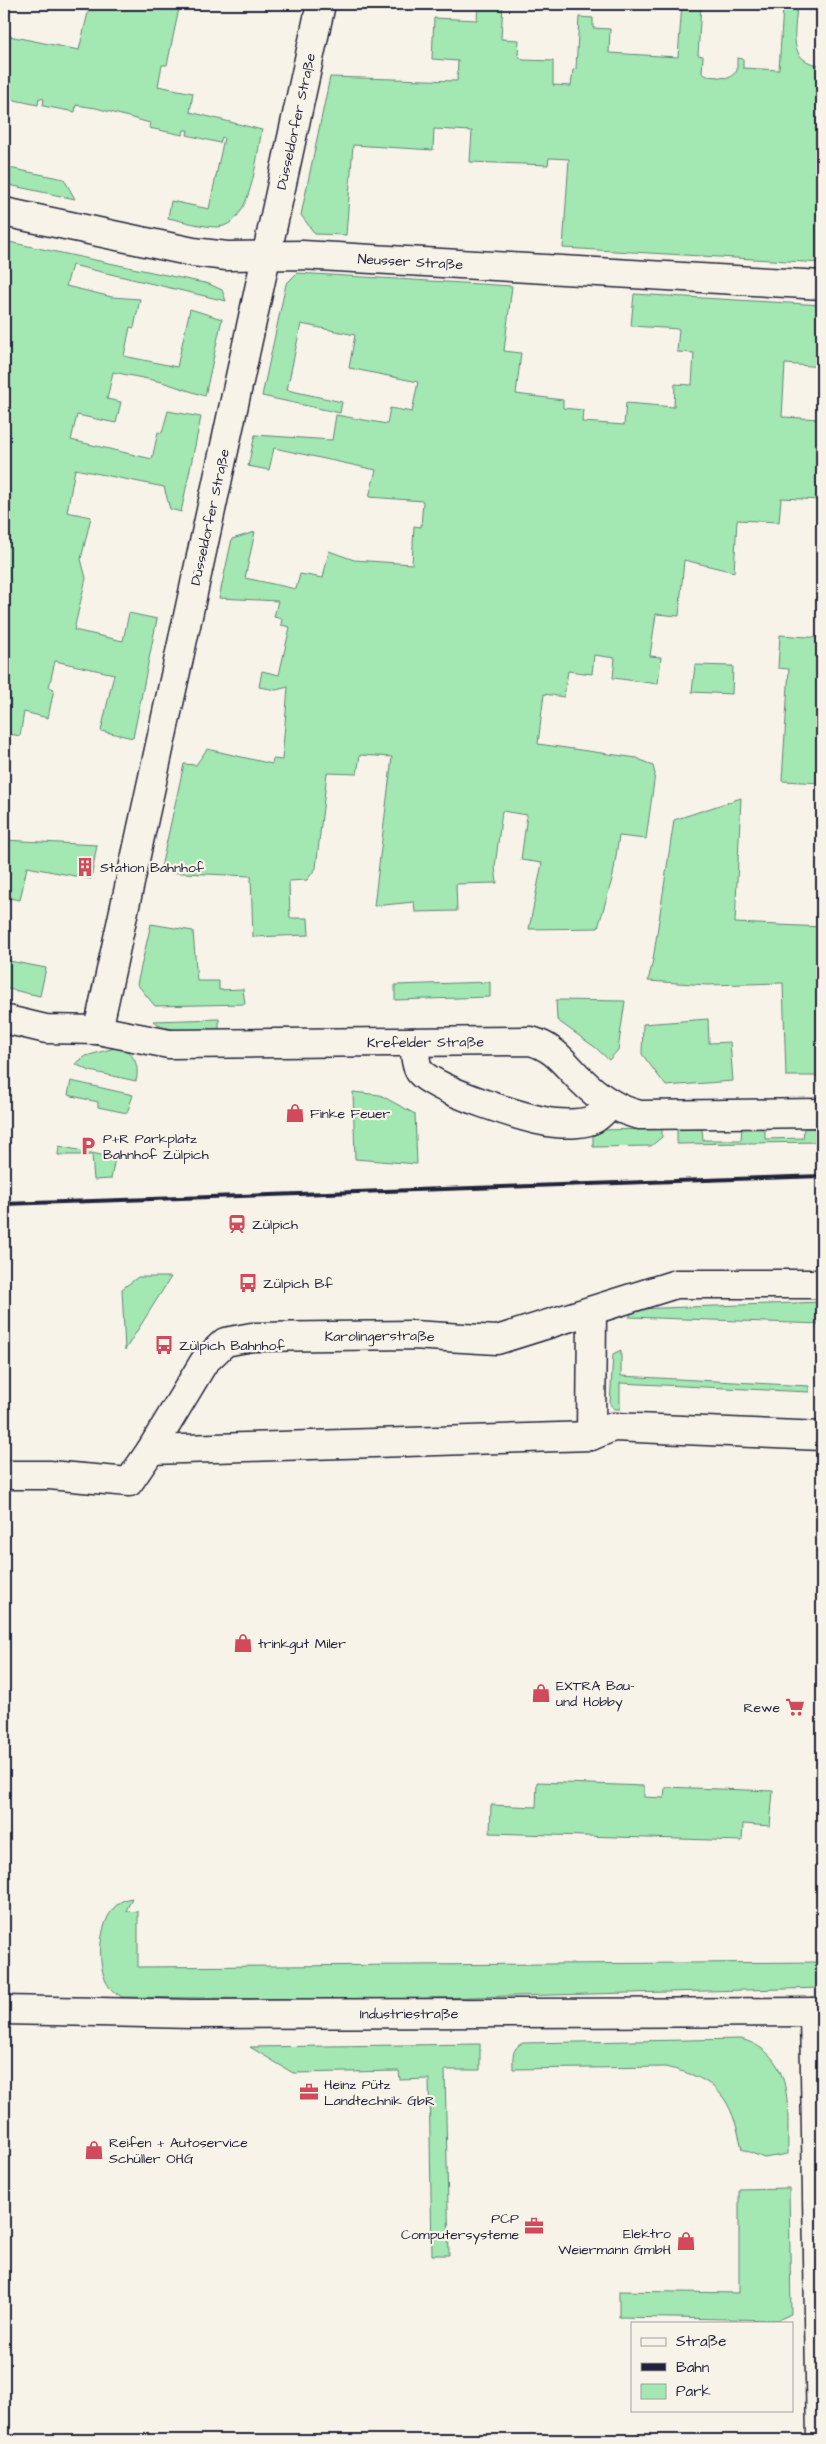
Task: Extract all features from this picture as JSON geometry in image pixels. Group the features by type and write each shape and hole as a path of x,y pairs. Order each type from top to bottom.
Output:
{"street":[{"name":"Düsseldorfer Straße","path":"98,1030 321,4"},
{"name":"Neusser Straße","path":"4,212 193,252 227,256 267,254 822,285"},
{"name":"Krefelder Straße","path":"4,1020 46,1029 98,1030 169,1044 511,1040 536,1042 552,1049 582,1080 611,1104 624,1111 640,1115 822,1113"},
{"path":"414,1042 418,1070 424,1076 438,1085 522,1116 555,1123 593,1120 611,1104"},
{"name":"Karolingerstraße","path":"4,1475 49,1475 129,1482 151,1450 204,1362 225,1342 252,1337 412,1335 497,1340 676,1284 822,1284"},
{"path":"591,1436 592,1311"},
{"path":"151,1450 591,1436 613,1427 822,1436"},
{"name":"Industriestraße","path":"4,2010 193,2014 818,2012 821,2440"}],"green space":[{"path":"90,4 180,4 167,65 162,65 158,86 193,93 190,112 262,130 251,188 238,215 229,223 212,227 168,218 171,201 209,209 224,138 222,137 220,143 187,135 188,130 184,130 183,135 149,128 150,123 96,108 76,105 75,112 43,106 44,99 39,98 38,105 5,98 7,91 4,90 4,35 79,50"},
{"path":"478,4 503,4 501,39 519,40 518,55 523,60 553,61 553,85 571,86 573,70 576,69 579,17 593,18 593,28 610,29 609,53 678,57 682,4 701,4 698,55 703,56 702,73 707,76 729,78 737,71 737,58 743,59 743,68 779,70 783,7 797,7 795,36 798,53 803,59 811,63 822,65 822,263 563,248 569,159 549,158 548,165 470,162 472,131 434,129 433,150 353,145 346,235 315,234 301,215 330,77 457,81 458,61 432,59 434,18 477,20"},
{"path":"4,167 64,179 75,199 4,184"},
{"path":"4,241 209,284 222,290 226,301 72,265 66,286 112,297 140,299 134,328 130,327 124,356 177,367 190,309 222,319 205,396 162,382 113,372 107,399 121,402 116,423 77,415 71,440 152,459 158,432 162,433 168,411 201,417 181,512 170,509 164,487 75,469 67,512 91,517 81,559 86,578 74,630 123,641 129,613 157,619 133,738 101,731 114,674 55,661 49,687 54,689 48,718 24,712 20,736 4,733"},
{"path":"297,273 512,286 504,351 521,353 516,394 563,400 563,408 583,410 582,422 624,425 626,403 674,407 675,384 692,385 694,353 677,352 679,329 631,326 634,294 822,305 822,367 785,364 782,417 822,419 822,574 817,575 821,500 781,498 779,522 737,520 734,572 684,560 679,616 656,614 650,656 661,657 658,684 613,678 615,658 594,655 592,674 568,671 564,697 544,694 538,744 637,758 653,766 655,774 646,839 619,836 613,876 598,928 529,929 542,863 521,860 527,815 502,811 495,867 497,883 456,884 457,911 415,912 414,902 374,906 392,757 360,755 357,774 327,773 316,868 307,880 289,881 290,918 308,918 309,935 253,937 251,876 160,872 184,764 196,765 207,749 272,764 273,759 282,760 288,687 276,690 259,687 262,671 279,675 290,627 281,625 282,619 274,617 278,601 219,598 232,539 255,532 245,578 296,589 300,574 323,578 329,551 354,560 412,564 414,526 421,527 423,501 369,497 376,470 274,448 269,470 248,466 255,435 332,440 336,415 387,424 390,408 412,412 418,382 349,368 355,335 301,324 287,390 342,402 340,413 262,396 286,284"},
{"path":"780,635 822,638 822,783 782,781 789,669 778,668"},
{"path":"695,665 733,666 732,694 692,692"},
{"path":"741,798 735,923 822,927 822,1076 786,1076 783,983 707,985 648,981 653,960 674,820"},
{"path":"4,840 97,845 91,879 27,867 20,900 9,898 6,909 4,909"},
{"path":"151,924 193,931 197,981 219,981 219,990 243,989 245,1004 155,1006 137,984"},
{"path":"4,960 46,968 40,996 4,988"},
{"path":"490,982 490,997 395,1000 395,985"},
{"path":"556,1000 625,1001 618,1050 609,1060 596,1048 557,1020"},
{"path":"219,1019 219,1030 201,1031 176,1030 153,1021"},
{"path":"708,1019 709,1043 730,1042 733,1081 666,1086 642,1054 643,1024"},
{"path":"118,1047 124,1049 132,1056 137,1070 136,1081 90,1071 75,1064 86,1056"},
{"path":"71,1081 133,1095 127,1113 98,1107 98,1102 68,1095"},
{"path":"353,1092 380,1095 415,1114 417,1164 355,1159"},
{"path":"742,1127 765,1129 765,1139 803,1138 804,1128 820,1129 822,1142 677,1144 677,1129 702,1129 703,1140 741,1140"},
{"path":"662,1129 662,1137 651,1146 593,1147 593,1130"},
{"path":"59,1146 115,1158 111,1179 94,1180 92,1155 58,1155"},
{"path":"138,1277 171,1277 125,1350 122,1289"},
{"path":"822,1302 822,1324 629,1317 635,1309"},
{"path":"621,1350 621,1376 809,1386 809,1392 620,1383 620,1409 614,1409 610,1404 613,1354"},
{"path":"537,1782 644,1786 644,1797 664,1798 665,1787 773,1791 770,1826 743,1824 742,1841 490,1833 491,1805 536,1807"},
{"path":"132,1898 126,1911 138,1912 138,1967 822,1962 822,1988 357,2000 122,1997 111,1989 105,1978 101,1965 102,1936 112,1910 121,1902"},
{"path":"741,2039 759,2047 771,2057 780,2071 785,2086 787,2102 788,2154 764,2158 742,2149 733,2116 720,2093 698,2078 683,2072 665,2067 513,2069 513,2057 516,2048 523,2043"},
{"path":"480,2044 480,2070 445,2070 449,2255 432,2255 429,2079 400,2080 399,2071 293,2073 250,2047"},
{"path":"789,2188 791,2314 778,2320 619,2317 619,2291 739,2293 739,2189"}],"railway":[{"path":"4,1204 822,1176"}],"place":[{"name":"Station Bahnhof","path":"85,867"},
{"name":"Finke Feuer","path":"295,1113"},
{"name":"P+R Parkplatz Bahnhof Zülpich","path":"88,1146"},
{"name":"Zülpich","path":"237,1224"},
{"name":"Zülpich Bf","path":"248,1283"},
{"name":"Zülpich Bahnhof","path":"164,1345"},
{"name":"trinkgut Miler","path":"243,1643"},
{"name":"EXTRA Bau- und Hobby","path":"541,1693"},
{"name":"Rewe","path":"795,1707"},
{"name":"Heinz Pütz Landtechnik GbR","path":"309,2092"},
{"name":"Reifen + Autoservice Schüller OHG","path":"94,2150"},
{"name":"PCP Computersysteme","path":"534,2226"},
{"name":"Elektro Weiermann GmbH","path":"686,2241"}]}
